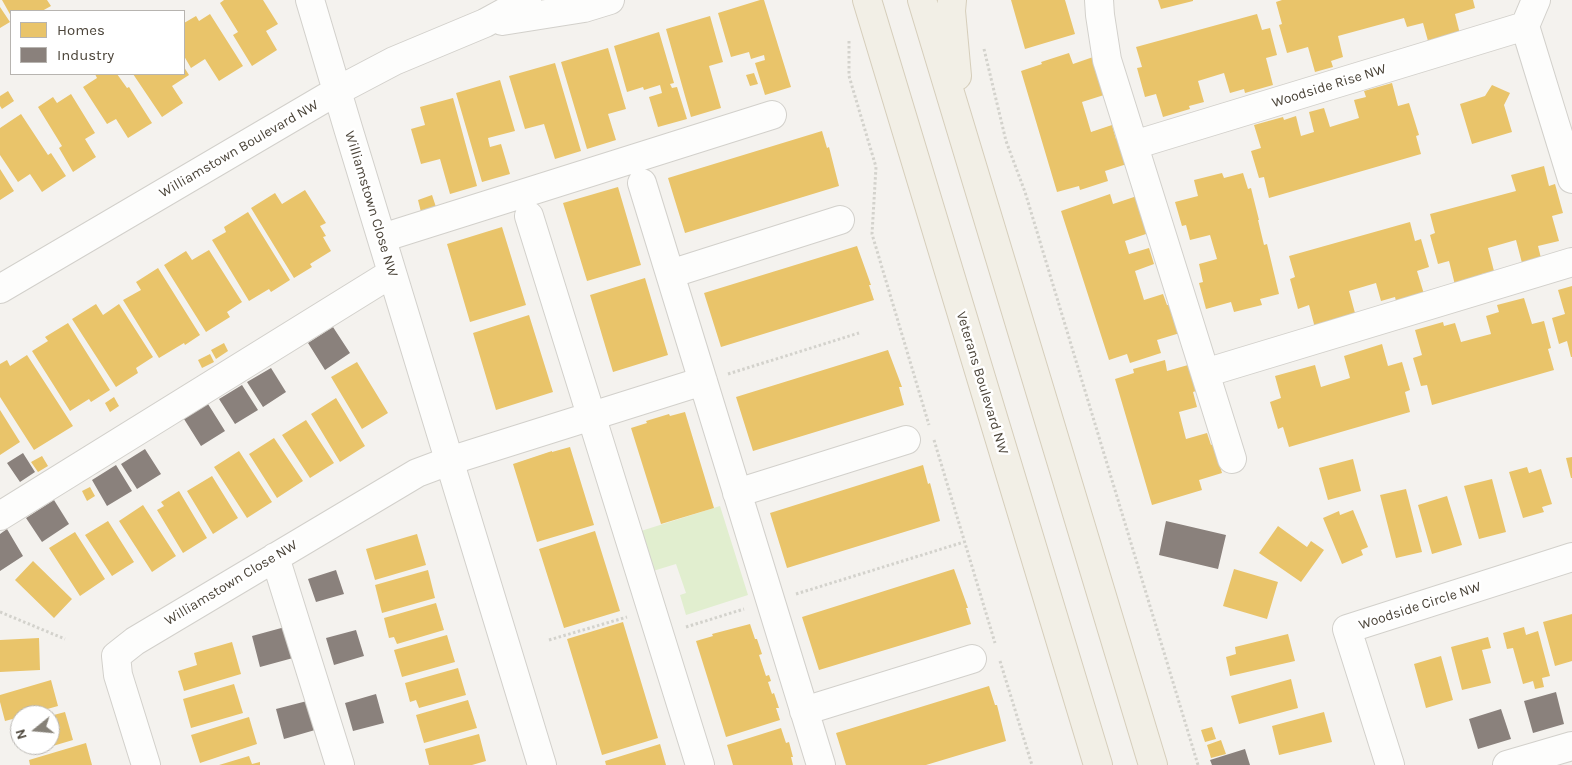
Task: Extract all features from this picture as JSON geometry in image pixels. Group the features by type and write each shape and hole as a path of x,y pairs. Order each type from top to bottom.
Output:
{"main road":[{"name":"Veterans Boulevard NW","path":"867,0 1098,765"},
{"path":"922,0 1153,765"},
{"path":"952,0 951,11 962,135"}],"street":[{"name":"Williamstown Close NW","path":"310,0 542,765"},
{"name":"Williamstown Boulevard NW","path":"0,289 337,91 394,61 485,23 527,0"},
{"name":"Williamstown Boulevard NW","path":"485,23 584,8 610,0"},
{"path":"1099,0 1107,60 1232,459"},
{"path":"1536,0 1525,26 1572,179"},
{"name":"Woodside Rise NW","path":"1134,145 1525,26"},
{"path":"382,238 772,115"},
{"path":"642,183 670,274 715,377 737,493 821,765"},
{"path":"529,216 700,765"},
{"path":"670,274 840,220"},
{"path":"1205,373 1572,262"},
{"path":"0,516 392,273"},
{"path":"449,461 715,377"},
{"path":"737,493 906,440"},
{"name":"Williamstown Close NW","path":"146,765 118,675 116,656 135,641 417,473 449,461"},
{"path":"275,557 340,765"},
{"name":"Woodside Circle NW","path":"1390,765 1347,629 1572,557"},
{"path":"804,711 972,659"},
{"path":"1507,765 1572,746"}],"path":[{"path":"847,32 849,40 848,76 876,167 872,234 931,430"},
{"path":"983,47 1006,141 1025,192 1198,765"},
{"path":"715,377 859,333"},
{"path":"934,439 995,644"},
{"path":"795,594 965,542"},
{"path":"683,628 745,609"},
{"path":"0,612 64,639"},
{"path":"549,640 630,616"},
{"path":"998,654 1032,765"}],"green space":[{"path":"720,506 748,595 686,615 680,595 686,593 676,564 653,571 641,531"}],"building: Homes":[{"path":"2,0 47,0 51,6 44,10 10,10 10,14"},
{"path":"224,0 263,0 278,24 266,31 277,50 252,66 233,35 238,32 220,3"},
{"path":"764,0 791,87 765,95 755,63 765,60 764,55 751,59 749,52 731,57 718,13"},
{"path":"1011,0 1065,0 1075,34 1025,49"},
{"path":"1158,0 1193,0 1193,1 1161,9"},
{"path":"1282,0 1473,0 1475,8 1455,14 1461,38 1428,41 1423,23 1407,27 1404,18 1338,36 1343,57 1331,61 1333,67 1315,72 1308,47 1287,53 1279,25 1282,24 1276,2"},
{"path":"0,7 10,22 0,28"},
{"path":"210,14 243,66 219,81 205,59 191,68 185,58 185,22 196,16 199,21"},
{"path":"1257,14 1262,30 1270,28 1277,55 1266,58 1273,85 1245,93 1244,89 1230,93 1224,73 1198,81 1204,102 1189,106 1190,109 1163,117 1156,94 1145,97 1137,68 1142,67 1136,47"},
{"path":"710,16 723,62 709,66 721,108 691,117 666,29"},
{"path":"659,32 674,83 670,84 672,88 677,87 687,119 658,127 649,97 662,93 660,85 644,90 643,87 627,92 614,46"},
{"path":"608,48 626,109 608,114 616,140 587,149 561,62"},
{"path":"1069,53 1073,64 1096,56 1100,83 1104,95 1082,102 1091,132 1112,125 1116,139 1122,137 1130,163 1105,171 1108,181 1080,190 1079,186 1057,192 1021,71"},
{"path":"555,63 581,151 555,159 544,124 525,129 509,76"},
{"path":"185,69 189,75 172,86 183,103 162,117 134,75 185,75"},
{"path":"754,73 758,84 750,86 746,75"},
{"path":"96,75 118,75 127,88 129,87 152,123 128,138 116,119 107,124 83,87 97,78"},
{"path":"500,80 515,131 488,138 490,147 501,144 510,174 482,182 456,93"},
{"path":"1392,83 1398,106 1409,103 1419,135 1416,136 1421,154 1269,198 1264,177 1259,178 1251,151 1261,148 1254,125 1283,117 1284,120 1296,116 1301,136 1314,132 1309,112 1324,108 1330,127 1359,118 1354,100 1366,97 1364,91"},
{"path":"1492,85 1510,93 1504,105 1512,132 1472,144 1460,104 1485,96"},
{"path":"8,91 14,101 2,109 0,106 0,96"},
{"path":"71,94 95,133 85,139 96,157 73,172 59,148 62,146 38,107 53,97 57,103"},
{"path":"453,98 477,186 450,194 440,159 421,164 411,129 425,125 420,107"},
{"path":"21,114 48,155 51,153 66,176 42,192 30,174 18,182 0,155 0,128"},
{"path":"822,131 827,148 829,147 839,186 685,233 668,178"},
{"path":"1544,166 1549,186 1555,184 1563,213 1552,216 1559,241 1538,246 1541,258 1522,263 1516,240 1488,248 1494,271 1482,274 1483,277 1455,285 1449,261 1438,264 1430,235 1435,233 1430,214 1516,191 1511,175"},
{"path":"0,169 14,191 0,200"},
{"path":"1222,173 1224,178 1243,173 1248,189 1251,188 1264,245 1267,244 1279,294 1260,299 1262,305 1234,312 1231,302 1206,309 1199,283 1203,282 1199,264 1217,259 1210,235 1190,240 1186,225 1182,226 1175,202 1198,196 1194,180"},
{"path":"618,187 641,265 587,281 563,203"},
{"path":"305,190 326,223 320,226 326,236 323,237 331,251 310,264 312,267 294,278 251,208 275,193 282,204"},
{"path":"1110,194 1113,204 1137,196 1149,233 1125,241 1129,254 1149,248 1154,264 1135,271 1144,300 1163,294 1167,305 1170,305 1180,333 1157,340 1161,353 1130,363 1127,354 1109,360 1061,211"},
{"path":"432,195 436,207 421,212 418,200"},
{"path":"248,212 290,280 271,292 269,289 249,301 212,240 226,232 224,227"},
{"path":"1410,222 1415,241 1421,239 1429,267 1417,271 1424,294 1396,301 1395,297 1381,301 1376,283 1349,291 1355,313 1342,317 1343,321 1315,328 1309,305 1298,309 1290,279 1295,277 1289,256"},
{"path":"502,227 526,305 470,322 447,244"},
{"path":"857,246 871,285 869,285 874,300 721,347 704,293"},
{"path":"209,250 242,302 227,312 230,317 206,332 164,265 186,251 192,260"},
{"path":"158,268 200,335 159,358 123,300 141,290 136,282"},
{"path":"645,278 668,355 613,372 590,295"},
{"path":"1572,286 1571,357 1567,341 1559,344 1552,318 1565,314 1558,290"},
{"path":"1524,298 1532,324 1544,321 1551,348 1548,349 1554,370 1432,405 1427,385 1421,386 1413,358 1422,355 1415,330 1443,322 1444,326 1455,323 1461,342 1491,334 1486,316 1499,312 1497,305"},
{"path":"96,304 103,315 119,304 153,357 136,368 138,373 116,387 72,319"},
{"path":"529,315 553,392 496,410 473,333"},
{"path":"68,323 110,390 91,402 89,399 70,411 32,351 48,341 45,337"},
{"path":"224,343 228,351 216,359 211,350"},
{"path":"1382,344 1388,366 1402,362 1410,390 1405,392 1410,412 1289,447 1283,427 1278,429 1270,402 1281,398 1275,376 1315,365 1321,387 1350,378 1344,356"},
{"path":"888,350 902,387 899,387 904,405 753,451 736,397"},
{"path":"210,354 214,362 202,368 198,360"},
{"path":"27,355 73,426 34,450 0,397 0,364 7,360 10,366"},
{"path":"1165,360 1167,371 1188,365 1196,391 1193,392 1197,407 1179,412 1186,439 1207,433 1211,445 1213,444 1222,473 1199,480 1202,490 1152,505 1115,379 1134,373 1133,369"},
{"path":"357,362 388,413 362,429 331,377"},
{"path":"114,397 119,406 110,412 105,403"},
{"path":"336,398 365,446 340,462 311,414"},
{"path":"0,410 20,442 0,455"},
{"path":"685,412 714,508 661,524 631,428 669,414 670,416"},
{"path":"306,420 334,463 310,478 282,435"},
{"path":"274,438 303,481 277,498 249,454"},
{"path":"570,447 594,525 537,542 513,464"},
{"path":"239,451 272,502 247,518 214,467"},
{"path":"42,456 48,466 38,472 31,462"},
{"path":"1572,457 1572,478 1571,478 1566,458"},
{"path":"1353,459 1361,491 1328,500 1319,468"},
{"path":"923,465 940,521 787,568 770,513"},
{"path":"1527,467 1529,473 1541,469 1552,504 1542,507 1544,512 1523,518 1509,472"},
{"path":"212,476 238,518 213,534 187,491"},
{"path":"1492,479 1506,532 1479,539 1464,486"},
{"path":"90,487 95,496 87,501 82,491"},
{"path":"1406,489 1422,552 1396,558 1380,495"},
{"path":"179,491 207,538 183,553 157,510 164,506 161,502"},
{"path":"1447,496 1462,545 1432,554 1418,505"},
{"path":"143,505 176,556 152,572 119,521"},
{"path":"1353,510 1368,547 1361,550 1363,555 1342,564 1323,518 1339,511 1340,515"},
{"path":"108,521 134,562 112,576 85,535"},
{"path":"1278,526 1307,547 1311,541 1324,550 1301,582 1259,553"},
{"path":"595,531 620,611 564,628 539,549"},
{"path":"75,532 105,579 80,596 49,548"},
{"path":"417,534 426,565 375,580 366,549"},
{"path":"33,561 72,599 54,618 15,580"},
{"path":"954,569 968,608 966,608 971,624 819,670 802,617"},
{"path":"1234,569 1278,582 1267,619 1223,606"},
{"path":"428,570 435,598 382,613 375,585"},
{"path":"436,603 444,630 397,644 394,637 389,638 384,618"},
{"path":"1572,614 1572,661 1555,666 1543,622"},
{"path":"623,622 658,738 602,755 567,639"},
{"path":"750,624 762,654 759,655 766,676 769,675 771,681 768,682 779,708 776,708 780,720 726,737 696,641 713,636 712,634"},
{"path":"1524,627 1526,635 1538,631 1550,676 1542,678 1544,687 1535,689 1533,681 1523,684 1513,648 1507,649 1503,633"},
{"path":"1288,634 1295,661 1230,676 1226,657 1236,654 1235,647"},
{"path":"447,635 455,662 402,677 394,650"},
{"path":"1488,637 1491,648 1482,650 1491,683 1462,690 1451,647"},
{"path":"39,638 40,670 0,672 0,640"},
{"path":"232,642 241,674 184,691 178,671 197,665 194,653"},
{"path":"1441,656 1453,700 1426,708 1414,664"},
{"path":"458,668 466,695 419,708 416,700 410,702 405,683"},
{"path":"1291,679 1298,708 1239,724 1231,696"},
{"path":"51,680 58,705 10,705 10,720 5,721 0,695"},
{"path":"234,684 243,713 191,728 183,699"},
{"path":"989,686 995,705 997,705 1006,741 926,765 846,765 836,733"},
{"path":"468,700 477,728 424,743 416,715"},
{"path":"65,712 73,740 60,744 60,713"},
{"path":"1324,712 1332,742 1279,755 1272,726"},
{"path":"249,717 257,744 200,763 191,735"},
{"path":"1212,727 1216,739 1205,742 1201,730"},
{"path":"781,728 786,743 789,742 793,765 733,765 727,745"},
{"path":"479,734 486,761 472,765 429,765 425,749"},
{"path":"1221,740 1226,754 1211,758 1207,745"},
{"path":"86,743 92,765 30,765 29,760 46,755 60,755 60,751"},
{"path":"660,744 666,765 606,765 605,761"},
{"path":"249,756 252,764 260,762 260,765 219,765"}],"building: Industry":[{"path":"333,327 350,353 325,370 308,343"},
{"path":"271,368 286,392 263,407 247,382"},
{"path":"242,385 258,410 235,424 219,399"},
{"path":"208,404 225,431 201,446 184,419"},
{"path":"145,449 161,474 137,489 121,464"},
{"path":"23,453 35,472 20,482 7,463"},
{"path":"116,465 132,491 107,506 92,480"},
{"path":"54,500 69,524 42,542 26,518"},
{"path":"1166,521 1226,535 1218,569 1159,555"},
{"path":"7,529 23,556 0,571 0,534"},
{"path":"336,570 344,594 316,602 308,579"},
{"path":"285,627 293,658 260,667 252,636"},
{"path":"356,630 364,656 334,665 326,638"},
{"path":"1556,692 1564,724 1533,733 1524,701"},
{"path":"376,694 384,723 353,731 345,703"},
{"path":"307,701 315,730 284,739 276,709"},
{"path":"1501,709 1511,739 1478,749 1469,719"},
{"path":"1245,749 1250,765 1212,765 1210,760"}]}
